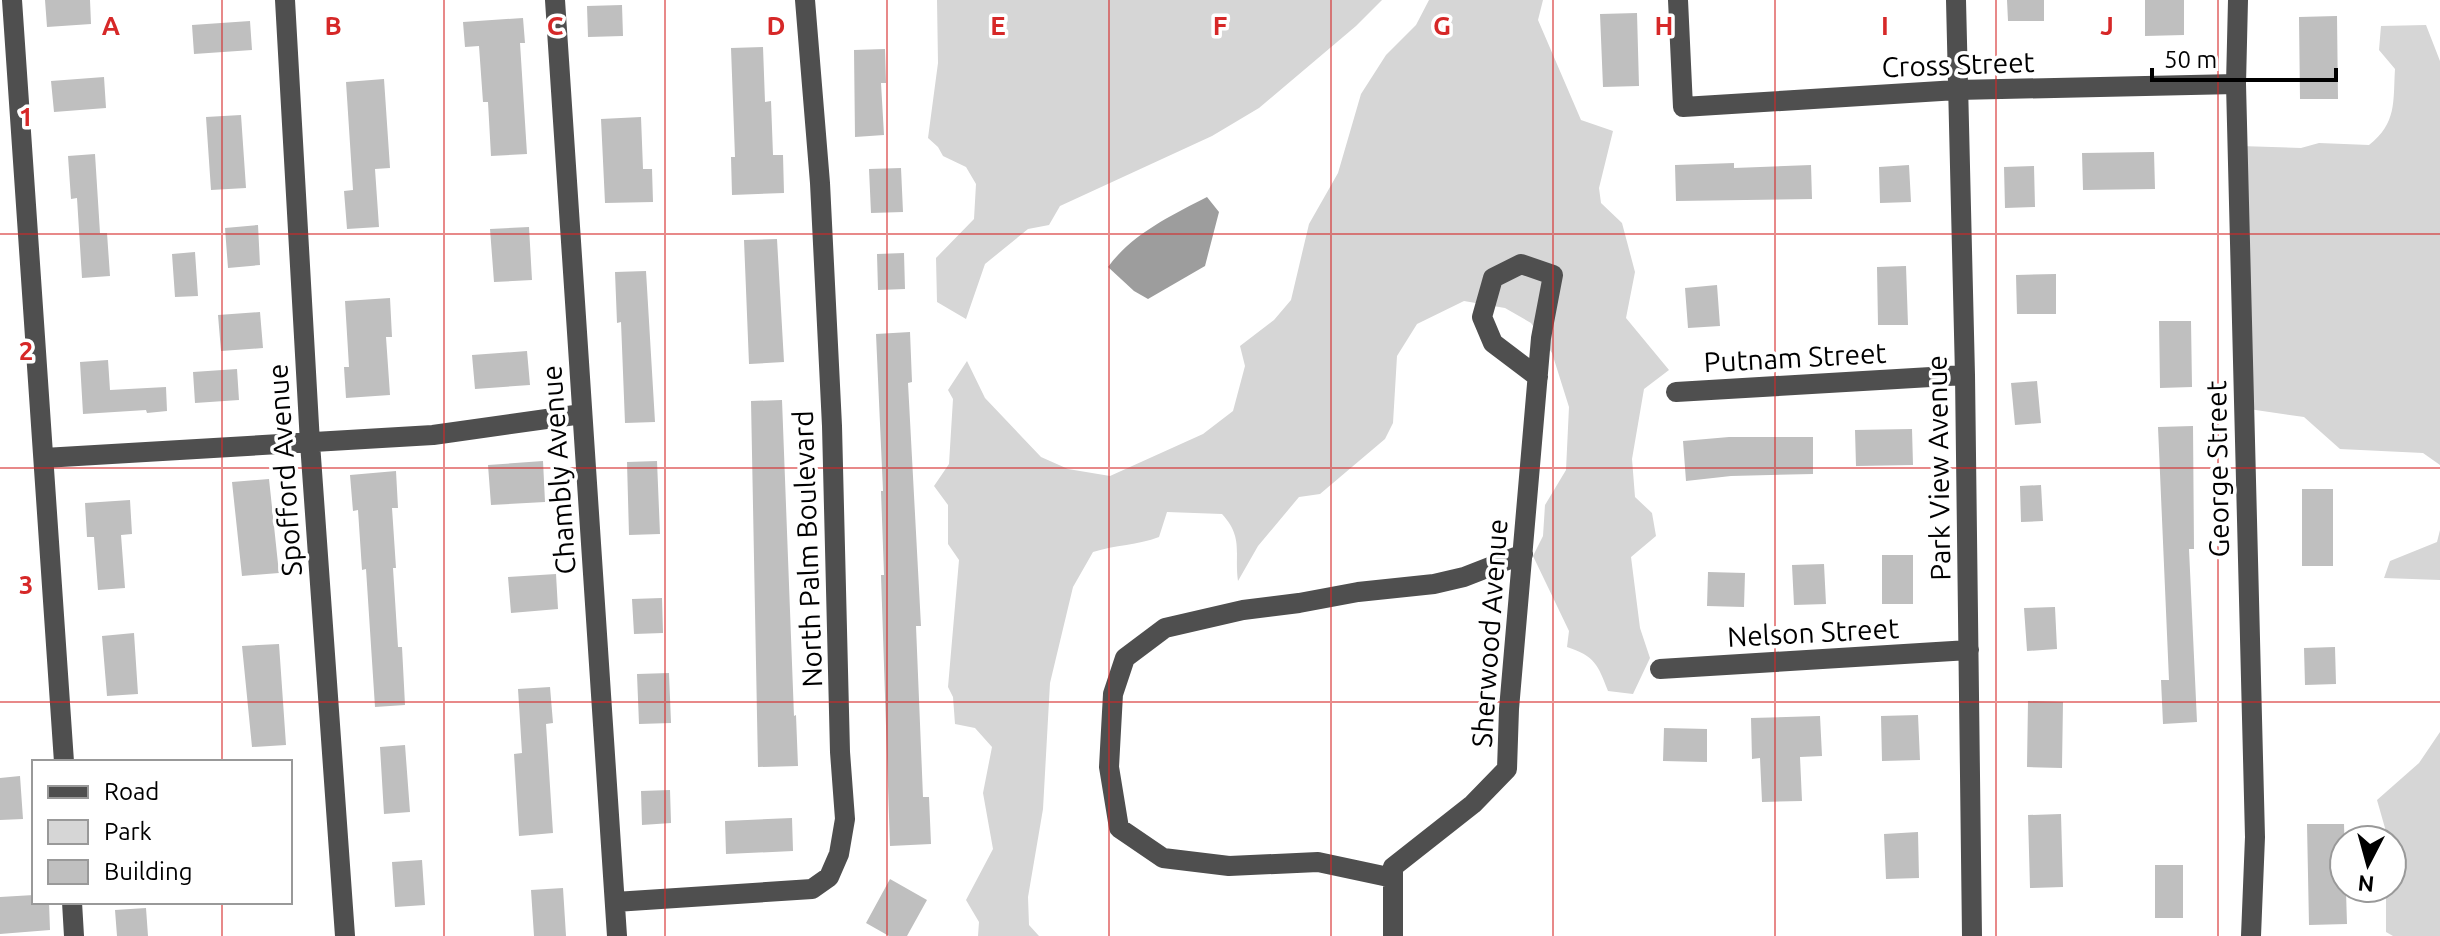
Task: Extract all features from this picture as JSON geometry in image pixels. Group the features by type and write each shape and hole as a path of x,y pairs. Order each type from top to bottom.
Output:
{"street":[{"path":"12,0 64,760"},
{"name":"Spofford Avenue","path":"285,0 310,443 345,936"},
{"name":"Chambly Avenue","path":"555,0 617,936"},
{"name":"North Palm Boulevard","path":"615,902 812,889 829,877 839,854 845,819 840,752 832,426 820,183 805,0"},
{"name":"Cross Street","path":"1678,0 1683,107 1957,90 2236,84"},
{"name":"Park View Avenue","path":"1956,0 1965,375 1972,936"},
{"name":"George Street","path":"2238,0 2236,84 2255,837 2251,936"},
{"name":"Sherwood Avenue","path":"1393,878 1393,867 1473,804 1507,769 1509,709 1523,554 1538,377 1541,338 1553,275 1521,264 1493,278 1482,317 1493,343 1538,377"},
{"name":"Putnam Street","path":"1676,392 1965,375"},
{"path":"44,458 433,435 582,414"},
{"path":"1393,936 1393,878 1318,862 1229,866 1163,858 1119,828 1109,767 1113,694 1125,658 1165,628 1243,610 1434,584 1464,577 1523,554"},
{"name":"Nelson Street","path":"1660,669 1969,650"},
{"path":"72,904 74,936"}],"green space":[{"path":"937,0 1382,0 1259,108 1212,136 1060,206 1049,225 1028,229 985,264 966,319 937,302 936,258 974,219 976,184 966,167 943,156 928,138 938,63"},
{"path":"1429,0 1543,0 1538,20 1581,120 1613,131 1599,188 1601,203 1622,223 1635,272 1626,318 1669,370 1644,389 1632,459 1635,497 1652,513 1656,536 1631,557 1640,628 1650,658 1633,694 1608,691 1590,658 1567,647 1569,631 1533,556 1543,536 1545,505 1566,470 1569,407 1552,353 1531,323 1505,308 1464,301 1417,324 1397,356 1393,423 1385,439 1320,494 1299,497 1258,546 1238,581 1236,538 1222,514 1167,512 1159,537 1093,552 1073,587 1050,683 1043,809 1028,897 1029,925 1039,936 978,936 979,922 966,900 993,849 983,793 992,747 975,728 955,724 953,697 948,687 959,560 948,544 948,505 934,486 949,464 953,399 948,390 967,361 985,398 1041,457 1068,469 1110,476 1203,434 1233,411 1245,366 1240,346 1274,320 1291,300 1309,224 1338,173 1361,94 1386,55 1416,25"},
{"path":"2426,25 2440,61 2440,465 2423,453 2340,449 2304,417 2242,408 2240,146 2301,148 2319,143 2369,145 2385,128 2393,102 2395,69 2379,50 2381,26"},
{"path":"2440,530 2440,580 2384,578 2390,561 2437,542"},
{"path":"2440,732 2440,936 2393,936 2386,932 2386,904 2408,904 2408,824 2384,824 2377,800 2419,763"}],"shaded area":[{"path":"1207,197 1219,212 1205,266 1148,299 1134,291 1108,267 1141,235"}],"building":[{"path":"45,0 90,0 91,24 47,27"},
{"path":"2007,0 2044,0 2044,21 2008,21"},
{"path":"2145,0 2184,0 2184,35 2145,36"},
{"path":"622,5 623,36 588,37 587,6"},
{"path":"1637,13 1639,86 1603,87 1600,14"},
{"path":"2337,16 2338,99 2300,99 2299,17"},
{"path":"523,18 525,43 520,43 527,154 491,156 488,102 483,102 479,46 465,47 463,22"},
{"path":"250,21 252,50 194,54 192,25"},
{"path":"763,47 765,102 771,101 773,155 783,155 784,193 732,195 731,157 735,157 731,48"},
{"path":"885,49 886,83 881,83 884,135 855,137 854,50"},
{"path":"104,77 106,108 54,112 51,81"},
{"path":"384,79 390,168 375,169 379,227 347,229 344,191 353,190 346,82"},
{"path":"241,115 246,188 211,190 206,117"},
{"path":"641,117 643,169 652,169 653,202 605,203 601,119"},
{"path":"2154,152 2155,189 2083,190 2082,153"},
{"path":"95,154 100,233 107,233 110,276 82,278 77,198 71,199 68,156"},
{"path":"1734,163 1734,168 1811,165 1812,199 1676,201 1675,165"},
{"path":"1909,165 1911,202 1880,203 1879,167"},
{"path":"2034,166 2035,207 2005,208 2004,167"},
{"path":"901,168 903,212 871,213 869,169"},
{"path":"258,225 260,265 228,268 225,228"},
{"path":"529,227 532,280 494,282 490,229"},
{"path":"777,239 784,362 749,364 744,240"},
{"path":"195,252 198,296 175,297 172,254"},
{"path":"904,253 905,289 878,290 877,254"},
{"path":"1906,266 1908,325 1878,325 1877,267"},
{"path":"646,271 655,422 625,423 621,322 617,323 615,272"},
{"path":"2056,274 2056,314 2017,314 2016,275"},
{"path":"1717,285 1720,326 1688,328 1685,288"},
{"path":"390,298 392,337 386,337 390,395 346,398 344,367 349,367 345,301"},
{"path":"260,312 263,348 221,351 218,315"},
{"path":"2159,321 2191,321 2192,387 2160,388"},
{"path":"910,332 912,382 908,383 921,626 916,626 923,797 929,797 931,844 890,846 881,575 884,575 883,491 876,334"},
{"path":"527,351 530,385 475,389 472,355"},
{"path":"108,360 110,390 166,387 167,411 83,414 80,362"},
{"path":"237,369 239,400 195,403 193,372"},
{"path":"2037,381 2041,423 2015,425 2011,383"},
{"path":"782,400 798,766 758,767 751,401"},
{"path":"2193,426 2194,549 2189,549 2197,722 2163,724 2161,680 2169,680 2158,427"},
{"path":"1912,429 1913,465 1856,466 1855,430"},
{"path":"1729,437 1813,437 1813,474 1731,476 1686,481 1683,441"},
{"path":"543,461 545,502 491,505 488,465"},
{"path":"657,461 660,534 629,535 627,462"},
{"path":"396,471 398,508 392,508 396,568 393,568 405,705 375,707 366,569 362,570 358,510 353,511 350,475"},
{"path":"269,479 279,573 242,576 232,482"},
{"path":"2041,485 2043,521 2021,522 2020,486"},
{"path":"2302,489 2333,489 2333,566 2302,566"},
{"path":"130,500 132,534 121,535 125,588 98,590 94,537 87,537 85,503"},
{"path":"1882,555 1913,555 1913,604 1882,604"},
{"path":"1824,564 1826,604 1794,605 1792,565"},
{"path":"1708,572 1745,573 1744,607 1707,606"},
{"path":"556,574 558,609 511,613 508,577"},
{"path":"662,598 663,633 634,634 632,599"},
{"path":"2055,607 2057,649 2027,651 2024,608"},
{"path":"134,633 138,694 107,696 102,636"},
{"path":"279,644 286,745 252,747 242,646"},
{"path":"2335,647 2336,684 2305,685 2304,648"},
{"path":"669,673 671,723 639,724 637,674"},
{"path":"550,687 553,723 546,724 553,833 519,836 514,754 522,753 518,689"},
{"path":"2028,701 2063,702 2062,768 2027,767"},
{"path":"1918,715 1920,760 1882,761 1881,716"},
{"path":"1820,716 1822,756 1800,757 1802,801 1762,802 1760,758 1752,759 1751,718"},
{"path":"1664,728 1707,729 1707,762 1663,761"},
{"path":"405,745 410,812 384,814 380,747"},
{"path":"20,776 23,819 0,820 0,778"},
{"path":"670,790 671,823 642,825 641,791"},
{"path":"2061,814 2063,887 2030,888 2028,815"},
{"path":"792,818 793,851 726,854 725,821"},
{"path":"2307,824 2328,824 2328,904 2346,904 2347,924 2309,925"},
{"path":"1918,832 1919,878 1886,879 1884,834"},
{"path":"422,860 425,905 395,907 392,862"},
{"path":"2155,865 2183,865 2183,918 2155,918"},
{"path":"890,879 927,900 907,936 889,936 866,923"},
{"path":"563,888 566,936 534,936 531,890"},
{"path":"32,895 32,904 49,904 50,930 0,934 0,897"},
{"path":"146,908 148,936 117,936 115,910"}]}
